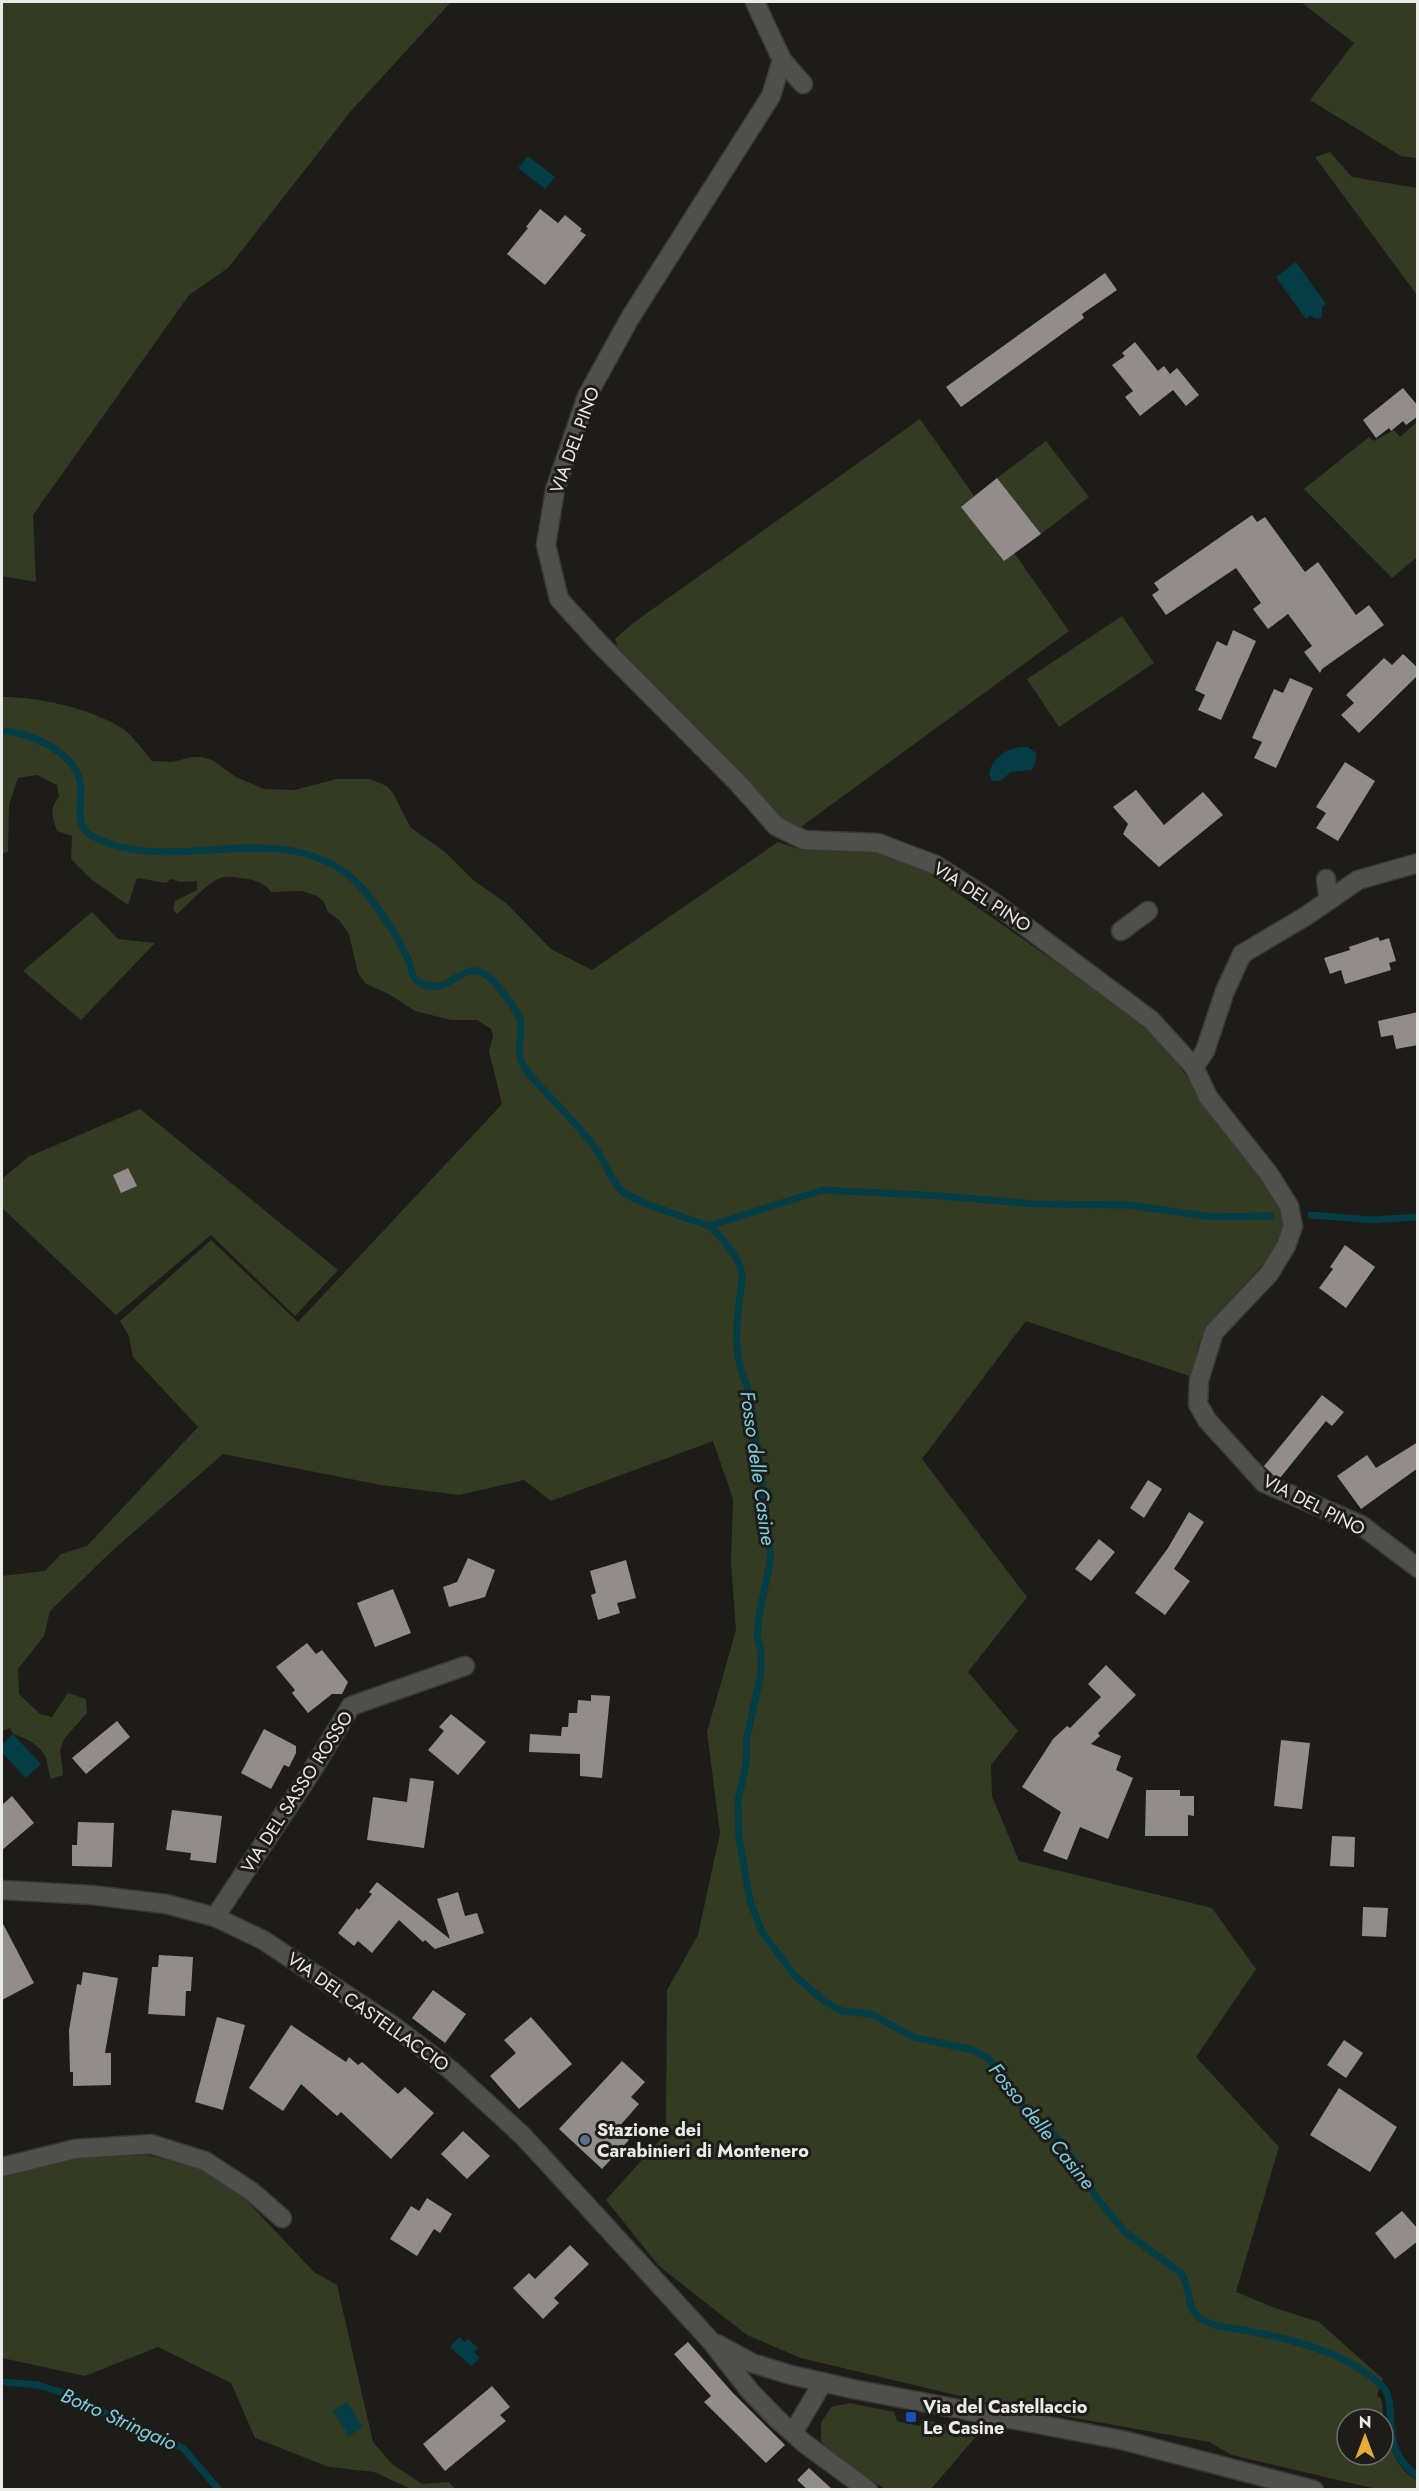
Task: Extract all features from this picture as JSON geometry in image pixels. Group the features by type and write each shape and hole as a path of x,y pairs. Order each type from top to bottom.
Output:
{"street":[{"path":"755,2 782,60 803,84"},
{"name":"VIA DEL PINO","path":"782,60 771,96 630,318 587,396 555,490 546,545 559,599 599,643 738,783 776,826 804,840 878,843 936,865 1024,924 1151,1020 1194,1067 1208,1097 1269,1174 1289,1206 1293,1226 1286,1246 1269,1274 1214,1332 1199,1380 1198,1404 1207,1420 1264,1483 1361,1525 1418,1568"},
{"path":"1194,1067 1205,1052 1225,991 1242,954 1358,880 1418,863"},
{"path":"1326,879 1329,900"},
{"path":"1121,932 1148,911"},
{"name":"VIA DEL SASSO ROSSO","path":"215,1917 310,1774 351,1706 465,1666"},
{"name":"VIA DEL CASTELLACCIO","path":"2,1890 166,1904 215,1917 263,1940 329,1981 395,2027 452,2071 523,2136 710,2340 750,2391 792,2433 868,2490"},
{"path":"2,2167 75,2149 151,2144 205,2161 251,2191 282,2218"},
{"path":"710,2340 752,2363 823,2382 1122,2440 1314,2490"},
{"path":"750,2391 752,2363"},
{"path":"792,2433 823,2382"}],"green space":[{"path":"2,2 451,2 351,111 228,268 189,295 33,515 36,582 2,576"},
{"path":"1301,2 1417,2 1417,158 1401,156 1310,100 1354,43"},
{"path":"1330,152 1352,177 1417,188 1417,295 1315,157"},
{"path":"920,419 1069,631 798,829 784,824 619,651 615,639 633,623"},
{"path":"1417,422 1417,557 1392,578 1304,489 1369,437 1374,441 1394,430 1400,437"},
{"path":"1046,441 1089,497 1041,534 997,478"},
{"path":"1122,616 1154,663 1059,727 1027,679"},
{"path":"2,697 45,701 75,708 121,727 152,761 172,762 202,757 212,760 236,777 264,789 294,790 337,779 369,779 387,786 411,828 444,851 473,880 506,903 551,949 592,970 778,842 802,850 857,848 888,850 926,871 1154,1033 1281,1201 1285,1220 1282,1234 1275,1248 1210,1323 1200,1341 1192,1377 1026,1321 922,1459 1027,1597 968,1672 1018,1731 991,1765 992,1796 1019,1861 1212,1908 1256,1969 1196,2057 1279,2147 1236,2292 1319,2322 1383,2379 1377,2395 1381,2399 1382,2407 1335,2407 1335,2467 1395,2467 1395,2457 1407,2473 1417,2480 1417,2489 1376,2489 1232,2455 1209,2442 985,2402 801,2358 747,2335 659,2266 606,2200 666,2133 667,1990 698,1935 720,1833 707,1732 736,1630 731,1562 733,1499 713,1441 551,1501 524,1480 459,1495 381,1485 223,1454 113,1550 50,1611 44,1636 18,1669 19,1694 40,1714 52,1717 68,1693 86,1699 87,1713 64,1739 60,1750 63,1775 51,1779 45,1756 39,1748 13,1734 10,1728 2,1731 2,1576 45,1571 61,1554 87,1546 198,1427 133,1357 129,1336 120,1321 211,1240 298,1322 502,1104 489,1051 493,1037 491,1029 477,1020 451,1020 415,1011 389,994 366,984 358,973 349,934 340,921 328,912 324,902 317,896 302,891 271,892 254,880 224,877 212,882 177,914 173,910 175,901 197,890 197,881 181,882 171,879 166,883 137,878 128,905 92,880 71,859 72,836 57,831 53,817 54,805 59,797 57,785 37,775 18,778 9,805 8,852 3,853 2,857","holes":["523,1063 583,1135 528,1077"]},
{"path":"92,912 118,939 155,943 81,1020 23,971"},
{"path":"140,1109 338,1270 295,1316 211,1235 116,1315 2,1208 2,1179 28,1157"},
{"path":"148,2155 202,2170 245,2199 314,2272 337,2285 373,2442 392,2464 422,2484 449,2482 455,2489 411,2489 374,2472 329,2467 255,2438 231,2383 158,2347 85,2376 2,2358 2,2178 68,2158"},
{"path":"850,2403 894,2412 897,2421 919,2426 926,2420 979,2433 931,2489 885,2489 833,2455 821,2441 821,2423 831,2407"}],"water":[{"path":"528,156 555,177 545,189 518,168"},
{"path":"1296,262 1326,304 1322,307 1322,317 1317,319 1310,316 1306,319 1276,277"},
{"path":"1028,747 1036,753 1032,770 1011,772 1000,781 992,781 989,774 996,759 1004,752"},
{"path":"13,1734 41,1764 26,1778 2,1753 2,1745"},
{"path":"459,2337 465,2342 468,2339 478,2348 474,2352 480,2358 471,2366 450,2347"},
{"path":"347,2402 363,2427 349,2436 333,2411"}],"building":[{"path":"540,209 558,223 565,215 586,235 545,285 507,254"},
{"path":"1105,273 1117,290 1082,314 1084,318 961,407 946,387"},
{"path":"1135,342 1158,371 1164,366 1170,374 1177,368 1199,395 1186,406 1173,390 1140,416 1125,397 1133,391 1112,365 1125,356 1122,353"},
{"path":"1403,388 1418,406 1418,416 1406,425 1403,421 1391,431 1389,428 1376,438 1363,420"},
{"path":"997,478 1041,534 1004,561 961,507"},
{"path":"1252,515 1257,522 1265,517 1305,572 1318,562 1356,615 1369,605 1384,625 1322,669 1320,673 1304,652 1312,646 1288,614 1268,629 1253,609 1261,603 1236,568 1166,615 1152,595 1159,590 1154,583"},
{"path":"1233,630 1256,641 1221,720 1198,710 1205,695 1195,690 1217,641 1227,646"},
{"path":"1403,654 1418,668 1418,675 1359,733 1341,715 1354,703 1346,695 1384,658 1392,665"},
{"path":"1290,678 1313,688 1276,768 1254,758 1262,742 1252,738 1274,689 1283,693"},
{"path":"1345,762 1375,781 1338,841 1316,828 1326,813 1316,807"},
{"path":"1136,790 1164,825 1203,792 1223,815 1159,867 1123,834 1128,824 1113,807"},
{"path":"1378,937 1380,941 1389,938 1396,961 1389,963 1391,970 1345,984 1341,970 1330,974 1324,958 1350,950 1349,947"},
{"path":"1418,1012 1418,1045 1396,1049 1393,1035 1381,1037 1378,1021"},
{"path":"128,1168 137,1186 121,1193 113,1175"},
{"path":"1345,1245 1375,1267 1346,1308 1319,1288 1333,1269 1330,1267"},
{"path":"1322,1395 1344,1412 1332,1426 1326,1421 1280,1478 1273,1475 1264,1466"},
{"path":"1418,1442 1418,1468 1361,1509 1337,1476 1367,1455 1376,1468"},
{"path":"1148,1480 1162,1489 1144,1518 1130,1508"},
{"path":"1189,1512 1204,1522 1174,1569 1190,1581 1165,1615 1135,1593 1168,1548"},
{"path":"1099,1539 1115,1552 1091,1581 1075,1569"},
{"path":"468,1558 495,1570 485,1597 449,1607 443,1587 457,1582"},
{"path":"626,1560 636,1598 617,1603 620,1613 598,1620 591,1595 596,1593 590,1571"},
{"path":"393,1589 411,1633 375,1647 357,1603"},
{"path":"307,1643 316,1654 322,1650 348,1682 342,1694 332,1694 308,1713 292,1693 295,1690 276,1667"},
{"path":"1106,1665 1136,1695 1098,1733 1100,1736 1091,1744 1121,1756 1116,1770 1133,1778 1108,1839 1080,1827 1067,1860 1043,1851 1061,1812 1022,1787 1053,1739 1067,1726 1070,1728 1101,1697 1088,1684"},
{"path":"591,1695 610,1696 602,1778 580,1776 580,1754 529,1752 530,1734 561,1736 562,1727 568,1727 569,1713 577,1713 578,1700 591,1701"},
{"path":"451,1714 486,1742 458,1775 428,1750 444,1731 439,1727"},
{"path":"117,1721 130,1737 86,1774 72,1758"},
{"path":"264,1729 296,1746 296,1753 289,1767 284,1765 271,1789 241,1773"},
{"path":"1281,1740 1310,1743 1302,1809 1274,1806"},
{"path":"410,1778 434,1781 424,1848 367,1840 373,1797 407,1802"},
{"path":"1146,1790 1180,1790 1180,1796 1194,1796 1194,1816 1188,1815 1188,1836 1145,1836"},
{"path":"12,1796 34,1823 2,1850 2,1805"},
{"path":"172,1810 222,1816 216,1863 190,1860 191,1853 166,1850"},
{"path":"78,1822 114,1823 112,1867 72,1866 72,1845 77,1845"},
{"path":"1332,1836 1355,1837 1354,1867 1330,1866"},
{"path":"377,1882 450,1939 437,1899 458,1892 465,1916 477,1913 484,1933 435,1949 425,1940 423,1942 399,1920 372,1953 358,1941 354,1946 338,1933 357,1908 359,1910 372,1894 369,1892"},
{"path":"1363,1907 1388,1908 1386,1937 1362,1936"},
{"path":"2,1922 34,1983 2,2000"},
{"path":"159,1955 193,1957 191,1991 186,1991 185,2016 148,2014 152,1967 158,1967"},
{"path":"83,1972 118,1978 105,2053 111,2053 111,2085 73,2086 73,2072 70,2072 69,2030 77,1984 81,1985"},
{"path":"433,1990 466,2014 445,2043 412,2018"},
{"path":"217,2017 245,2025 223,2110 195,2102"},
{"path":"531,2017 572,2064 519,2109 490,2076 516,2053 504,2040"},
{"path":"291,2025 346,2062 349,2057 358,2065 362,2062 398,2094 405,2087 434,2113 391,2159 341,2112 337,2116 301,2084 283,2111 249,2088"},
{"path":"1344,2040 1363,2053 1346,2078 1327,2065"},
{"path":"622,2061 645,2082 631,2097 639,2104 617,2129 629,2140 602,2169 559,2129"},
{"path":"1339,2088 1397,2127 1370,2172 1310,2135"},
{"path":"463,2131 490,2156 467,2179 441,2154"},
{"path":"427,2198 452,2214 440,2233 434,2229 417,2256 390,2239 411,2206 419,2211"},
{"path":"1402,2211 1418,2229 1418,2241 1395,2259 1375,2233"},
{"path":"570,2245 589,2264 554,2298 559,2303 543,2319 513,2288 529,2273 535,2279"},
{"path":"688,2342 733,2393 785,2445 766,2463 704,2402 711,2396 674,2354"},
{"path":"492,2386 510,2407 500,2415 506,2421 445,2471 423,2444"},
{"path":"809,2468 833,2490 808,2490 797,2480"}],"waterway":[{"name":"Fosso delle Casine","path":"2,731 37,739 69,761 80,781 80,819 86,831 92,836 122,847 154,852 253,848 286,850 317,858 347,874 364,890 381,912 402,947 414,978 420,983 432,987 443,985 469,971 478,971 501,990 520,1019 519,1053 524,1066 590,1141 622,1191 651,1206 709,1226 730,1248 738,1262 742,1276 737,1325 738,1356 747,1385 762,1477 763,1514 771,1557 757,1636 761,1652 761,1673 747,1737 746,1765 738,1800 739,1838 750,1901 762,1932 794,1975 824,2001 842,2011 871,2014 913,2037 973,2050 986,2057 997,2068 1025,2109 1052,2132 1074,2160 1096,2197 1125,2232 1181,2273 1192,2308 1200,2318 1218,2326 1287,2339 1322,2350 1354,2365 1382,2386 1390,2404 1391,2427 1397,2452 1405,2465 1418,2476"},
{"path":"709,1226 823,1190 942,1196 1034,1204 1128,1205 1213,1217 1271,1216"},
{"path":"1311,1215 1372,1220 1418,1217"},
{"name":"Botro Stringaio","path":"2,2382 38,2385 63,2393 88,2403 115,2419 183,2448 219,2490"}],"place":[{"name":"Stazione dei Carabinieri di Montenero","path":"585,2140"},
{"name":"Via del Castellaccio Le Casine","path":"911,2417"}]}
